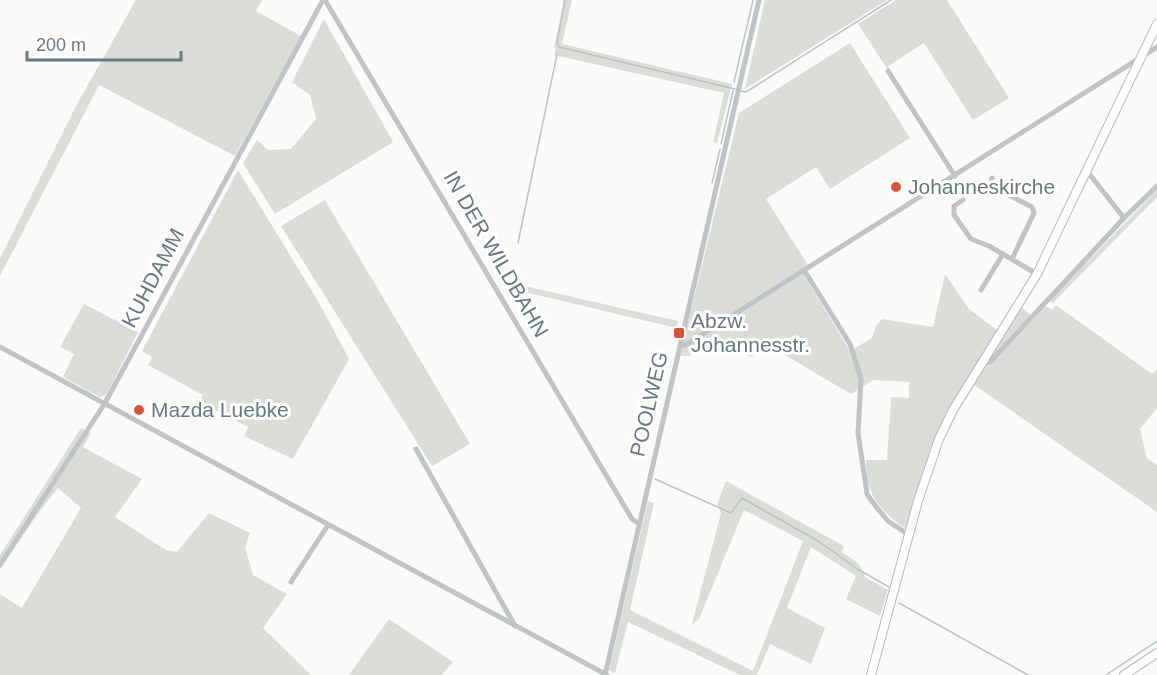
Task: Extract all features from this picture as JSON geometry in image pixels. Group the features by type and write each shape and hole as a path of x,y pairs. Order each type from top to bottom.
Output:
{"main road":[{"path":"871,675 927,469 939,439 953,410 1037,274 1157,24"},
{"path":"1124,675 1157,653"}],"street":[{"name":"KUHDAMM","path":"0,565 105,404 324,0"},
{"name":"IN DER WILDBAHN","path":"324,0 632,519 639,524"},
{"name":"POOLWEG","path":"606,675 759,0"},
{"path":"680,346 687,344 1157,47"},
{"path":"888,70 955,176"},
{"path":"1087,171 1124,218"},
{"path":"992,178 991,182 995,188 1032,207 1034,213 1012,259"},
{"path":"980,366 990,362 1124,218 1157,186"},
{"path":"963,200 954,206 954,215 970,238 1037,274"},
{"path":"981,290 1003,254"},
{"path":"804,270 850,344 861,379 858,433 867,494 888,521 909,535"},
{"path":"0,347 606,675"},
{"path":"416,449 515,626"},
{"path":"291,582 328,525"}],"shaded area":[{"path":"136,0 262,0 256,11 301,36 235,156 99,85 0,276 0,258 77,104"},
{"path":"562,0 572,0 562,44 732,84 717,143 713,142 724,93 554,55 564,2"},
{"path":"765,0 887,0 745,89"},
{"path":"896,0 947,0 1009,98 973,120 924,43 888,66 890,70 888,70 858,24"},
{"path":"324,19 393,142 275,214 243,163 257,140 268,150 291,149 316,119 310,95 292,82"},
{"path":"850,43 910,138 830,189 816,167 766,199 808,265 805,277 850,351 872,338 876,326 882,319 933,327 945,274 969,309 997,330 949,409 924,468 906,529 881,508 871,492 866,472 866,460 887,460 891,397 909,398 909,382 873,380 851,394 761,341 752,357 699,340 691,356 680,356 739,113"},
{"path":"238,170 318,301 349,359 293,459 244,436 248,427 200,402 203,395 148,365 152,357 142,351"},
{"path":"1157,190 1157,197 1053,303 1049,301"},
{"path":"325,200 470,444 432,466 281,226"},
{"path":"511,283 678,321 676,328 512,289"},
{"path":"84,304 138,332 107,394 100,397 63,377 74,354 60,347"},
{"path":"1056,305 1152,374 1157,369 1157,408 1140,429 1147,459 1157,465 1157,512 973,384 982,370 991,364 1046,306 1052,310"},
{"path":"1021,307 1031,315 990,359 986,360"},
{"path":"81,428 91,433 83,447 142,479 115,517 166,550 177,552 209,513 250,533 245,547 253,575 287,594 263,628 311,675 0,675 0,594 22,608 81,508 58,488 0,569 0,555"},
{"path":"726,481 844,546 842,552 859,564 865,577 888,590 880,616 846,599 856,576 811,547 787,608 825,628 811,664 770,644 757,675 740,675 628,622 615,673 609,670 648,501 654,503 630,610 753,671 803,541 744,510 699,619 692,624 721,513 717,504"},
{"path":"389,619 453,662 441,675 349,675"}],"waterway":[{"path":"565,0 557,42 559,47 735,89"},
{"path":"734,82 753,0"},
{"path":"741,91 746,92 891,0"},
{"path":"518,243 557,54"},
{"path":"721,144 733,91"},
{"path":"712,183 720,149"},
{"path":"655,479 731,513 742,498 818,541 859,570 889,587"},
{"path":"899,603 1028,675"},
{"path":"1106,675 1157,641"}],"place":[{"name":"Johanneskirche","path":"896,187"},
{"name":"Abzw. Johannesstr.","path":"679,333"},
{"name":"Mazda Luebke","path":"139,410"}]}
